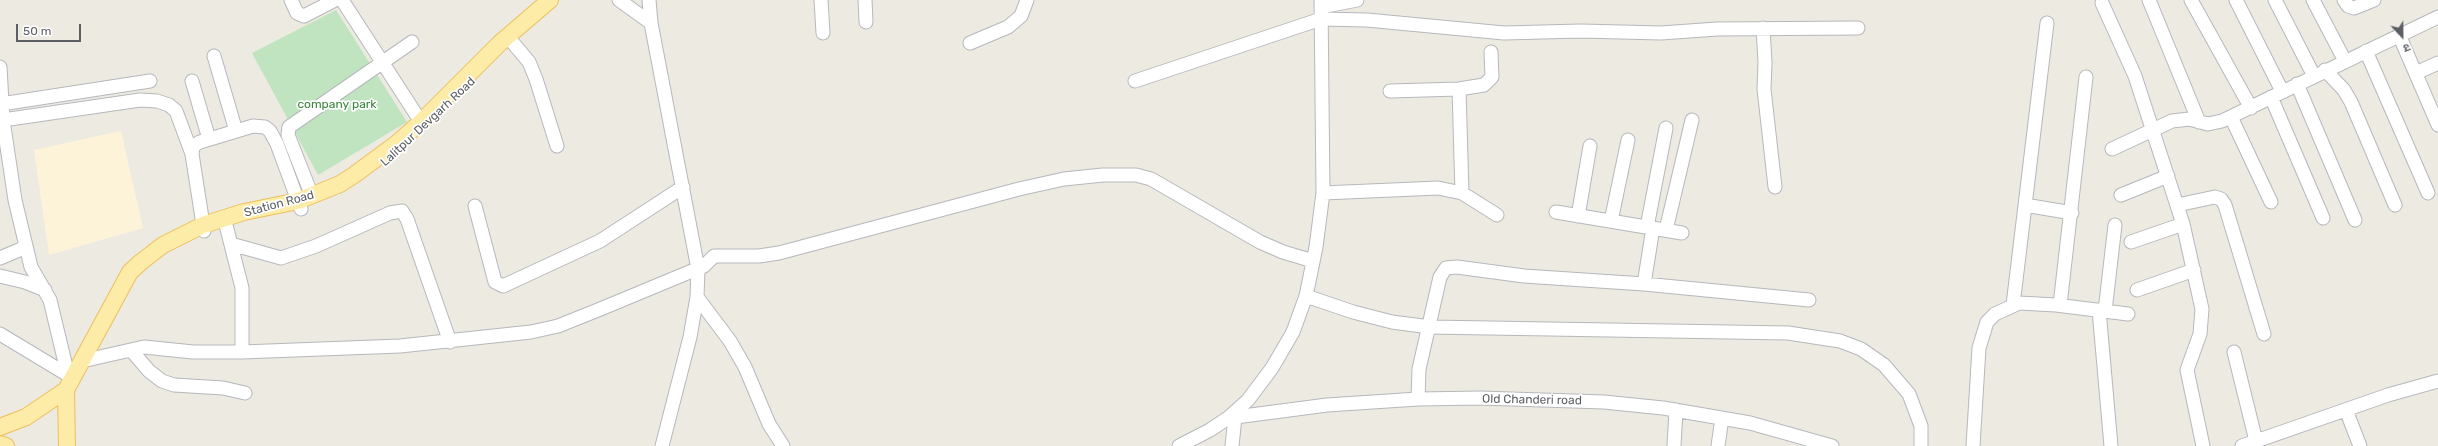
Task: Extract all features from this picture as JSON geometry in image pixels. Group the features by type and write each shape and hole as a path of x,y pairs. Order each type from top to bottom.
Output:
{"main road":[{"name":"Station Road","path":"204,228 244,212 304,202 340,184 354,175 396,144 421,122 500,43 550,0"},
{"name":"Lalitpur Devgarh Road","path":"82,361 126,282 172,247 204,228 226,226 346,190 379,167 425,128 513,42 561,0"},
{"path":"0,427 26,417 69,381 82,361"},
{"path":"67,446 69,381"},
{"path":"0,444 6,446"}],"street":[{"path":"291,0 297,14 304,16 335,0"},
{"path":"342,0 421,122"},
{"path":"619,0 651,23"},
{"path":"649,0 651,23 683,187 707,262 697,297 662,446"},
{"path":"821,0 823,33"},
{"path":"865,0 866,22"},
{"path":"970,43 1008,27 1021,16 1027,0"},
{"path":"1136,81 1321,9 1357,0"},
{"path":"2149,0 2199,122"},
{"path":"2191,0 2251,108"},
{"path":"2236,0 2277,94 2323,218"},
{"path":"2275,0 2319,73 2344,90 2351,102 2395,205"},
{"path":"2313,0 2345,61"},
{"path":"2344,0 2348,6 2354,8 2374,0"},
{"path":"2102,3 2124,50 2153,130 2183,224 2194,270 2202,310 2202,322 2187,370 2203,446"},
{"path":"1321,9 1367,20 1504,33 1581,31 1661,33 1763,28 1858,28"},
{"path":"1179,446 1198,438 1232,418 1248,400 1272,368 1292,332 1306,296 1323,193 1321,9"},
{"path":"2112,149 2153,130 2182,119 2214,123 2232,117 2366,50 2438,17"},
{"path":"2013,305 2046,23"},
{"path":"1763,28 1765,62 1764,89 1775,187"},
{"path":"2399,35 2438,125"},
{"path":"304,202 288,135 289,128 293,122 383,63 412,42"},
{"path":"513,42 528,62 536,79 557,146"},
{"path":"2366,50 2428,193"},
{"path":"1390,91 1459,89 1476,87 1489,82 1492,70 1491,52"},
{"path":"214,56 236,131"},
{"path":"2416,73 2438,63"},
{"path":"0,67 3,152 26,247 34,273 45,290 56,322 69,381"},
{"path":"2060,306 2072,213 2086,77"},
{"path":"192,80 209,139"},
{"path":"1,104 150,81"},
{"path":"2297,84 2355,220"},
{"path":"1459,89 1462,193"},
{"path":"3,120 140,100 157,101 169,105 176,111 192,154 204,228"},
{"path":"2232,117 2271,202"},
{"path":"1655,228 1692,120"},
{"path":"192,154 193,146 209,139 253,126 265,127 270,131 304,202"},
{"path":"1644,284 1655,228 1666,128"},
{"path":"1612,221 1628,140"},
{"path":"1578,216 1590,146"},
{"path":"82,361 131,350 155,347 193,352 242,352 450,342 530,332 558,326 707,262 779,253 1064,179 1121,174 1136,175 1151,179 1260,242 1312,267"},
{"path":"2121,195 2168,176"},
{"path":"475,206 494,278 499,285 503,286 600,241 683,187"},
{"path":"1323,193 1438,188 1462,193 1497,215"},
{"path":"2177,205 2215,197 2221,199 2225,204 2264,334"},
{"path":"2025,205 2072,213"},
{"path":"231,244 281,258 316,246 390,213 402,212 407,219 450,342"},
{"path":"1556,212 1682,233"},
{"path":"2131,242 2183,224"},
{"path":"2111,446 2102,311 2115,225"},
{"path":"226,226 242,288 242,352"},
{"path":"0,258 26,247"},
{"path":"1418,399 1420,369 1442,271 1451,267 1524,276 1644,284 1809,300"},
{"path":"2136,290 2194,270"},
{"path":"1,278 45,290"},
{"path":"1306,296 1361,314 1430,327 1788,333 1840,341 1861,349 1884,365 1909,394 1921,426 1921,446"},
{"path":"697,297 733,348 744,368 769,424 783,446"},
{"path":"1973,446 1981,334 1987,322 1995,314 2019,303 2128,314"},
{"path":"0,334 69,381"},
{"path":"131,350 149,371 162,381 174,385 223,388 246,393"},
{"path":"2234,352 2247,445 2346,410 2438,381"},
{"name":"Old Chanderi road","path":"1232,418 1327,405 1418,399 1480,398 1604,402 1676,410 1722,418 1817,444 1832,446"},
{"path":"1674,446 1676,410"},
{"path":"2346,410 2360,446"},
{"path":"1232,418 1232,446"},
{"path":"1718,446 1722,418"}],"shaded area":[{"path":"121,131 143,228 49,255 34,150"}],"green space":[{"name":"company park","path":"336,10 407,122 318,175 252,53"}]}
